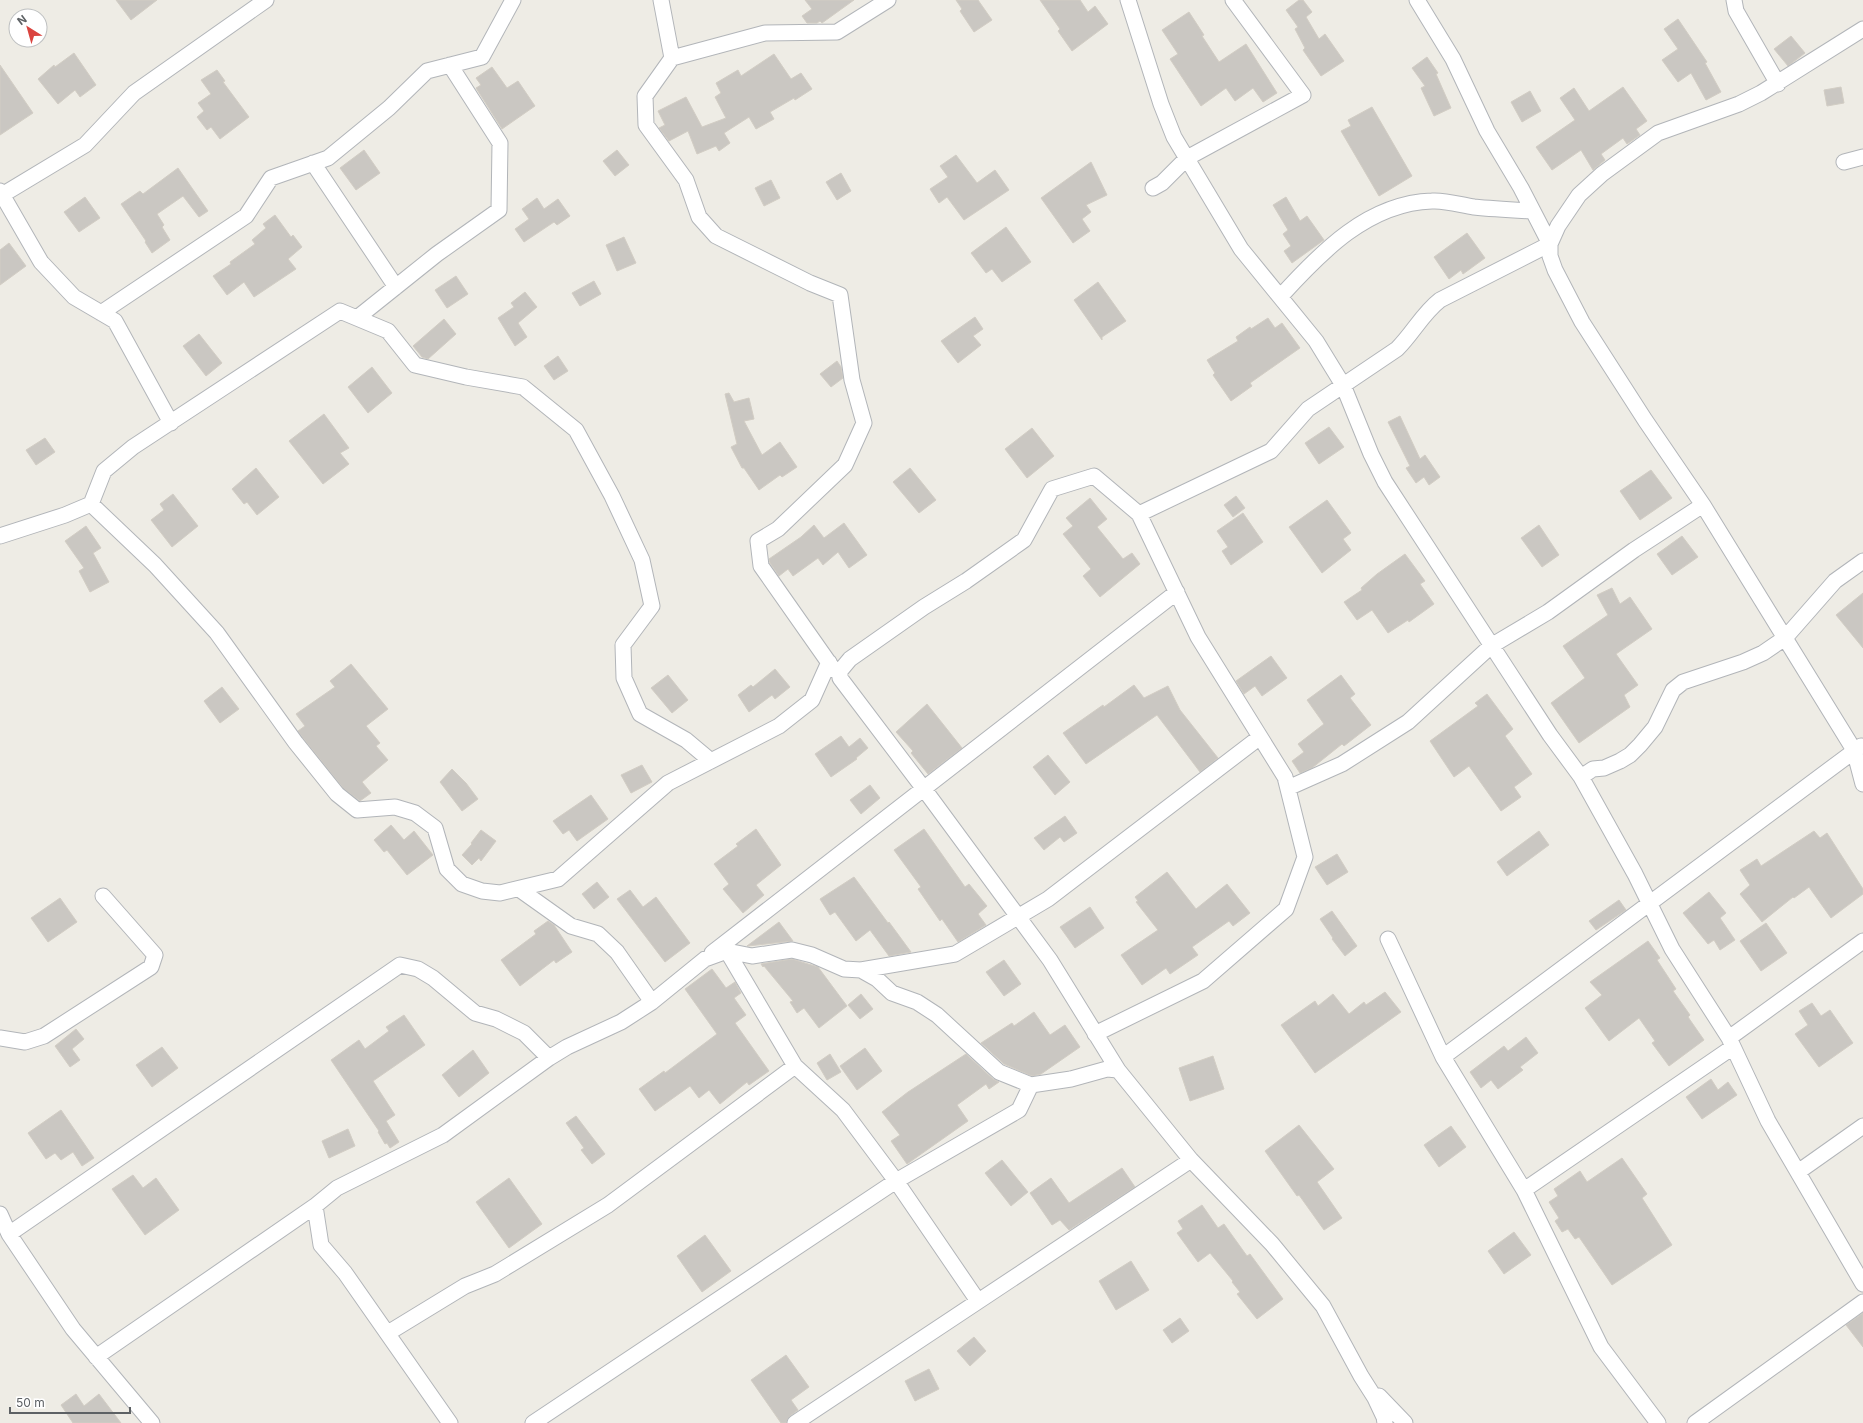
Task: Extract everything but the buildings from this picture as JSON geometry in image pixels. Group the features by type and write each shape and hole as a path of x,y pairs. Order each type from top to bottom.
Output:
{"street":[{"path":"171,423 115,321 74,297 41,262 1,193 85,145 134,93 266,0"},
{"path":"101,313 246,216 272,178 328,158 389,108 427,71 482,57 513,0"},
{"path":"661,0 672,58"},
{"path":"888,0 837,32 765,33 672,58 645,96 646,125 686,180 699,216 716,236 810,283 840,295 852,380 864,423 845,465 778,528 758,541 761,566 840,678 1050,960 1118,1070 1191,1160 1272,1244 1323,1306 1384,1417 1385,1423"},
{"path":"1128,0 1161,104 1174,137 1241,249 1281,296 1316,341 1343,385 1384,482 1491,646 1550,734 1581,777 1650,904 1672,949 1731,1043 1768,1121 1863,1284"},
{"path":"1154,188 1162,183 1187,158 1303,95 1233,0"},
{"path":"1418,0 1453,59 1487,131 1550,244"},
{"path":"1734,0 1736,11 1778,84"},
{"path":"1863,30 1778,84 1739,104 1658,133 1602,174 1578,195 1558,226 1550,244 1550,256 1555,270 1582,322 1702,505 1785,638 1859,747 1863,784"},
{"path":"357,318 437,254 499,210 500,143 450,65"},
{"path":"1844,162 1863,157"},
{"path":"313,163 396,287"},
{"path":"1281,296 1306,268 1336,240 1361,223 1395,206 1432,201 1493,209 1532,211"},
{"path":"1138,514 1271,451 1308,409 1397,349 1409,337 1428,309 1440,300 1550,244"},
{"path":"0,536 65,515 91,504 104,471 133,447 340,311 388,331 415,365 466,378 523,387 576,430 612,496 642,560 652,606 623,645 624,678 640,714 686,740 711,761"},
{"path":"840,678 840,671 850,659 1024,540 1052,489 1094,476 1138,514 1198,637 1285,777 1305,857 1286,909 1204,981 1095,1034"},
{"path":"91,504 155,565 217,633 296,742 337,794 357,810 395,807 416,813 435,828 447,869 462,884 482,891 500,893 558,879 668,784 779,726 812,700 829,662"},
{"path":"1288,788 1342,764 1408,722 1491,646 1548,612 1634,550 1702,505"},
{"path":"1581,777 1593,769 1604,768 1630,755 1655,727 1673,690 1683,682 1743,662 1763,653 1785,638 1819,597 1846,572 1862,565"},
{"path":"96,1357 315,1206 337,1188 443,1135 549,1058 567,1047 621,1022 652,1002 705,959 1177,592"},
{"path":"705,959 727,951 752,956 792,950 812,955 844,969 861,970 955,954 1048,899 1260,737"},
{"path":"1443,1057 1859,747"},
{"path":"519,889 571,926 598,934 617,952 652,1002"},
{"path":"0,1038 24,1042 44,1036 151,967 155,955 103,896"},
{"path":"1388,939 1443,1057 1524,1190 1601,1347 1658,1423"},
{"path":"1524,1190 1731,1043 1863,941"},
{"path":"727,951 795,1066 843,1110 896,1181 978,1302"},
{"path":"10,1234 400,966 418,969 433,978 475,1013 496,1019 524,1033 549,1058"},
{"path":"861,970 877,979 892,994 917,1002 936,1015 1000,1072 1031,1085 1071,1080 1107,1069 1118,1070"},
{"path":"388,1333 465,1286 495,1274 608,1205 795,1066"},
{"path":"533,1423 896,1181 1020,1110 1031,1085"},
{"path":"1798,1172 1863,1126"},
{"path":"795,1423 1191,1160"},
{"path":"315,1206 321,1244 345,1272 450,1423"},
{"path":"0,1214 10,1234 73,1328 152,1423"},
{"path":"1695,1423 1863,1302"},
{"path":"1361,1376 1405,1423"}]}
